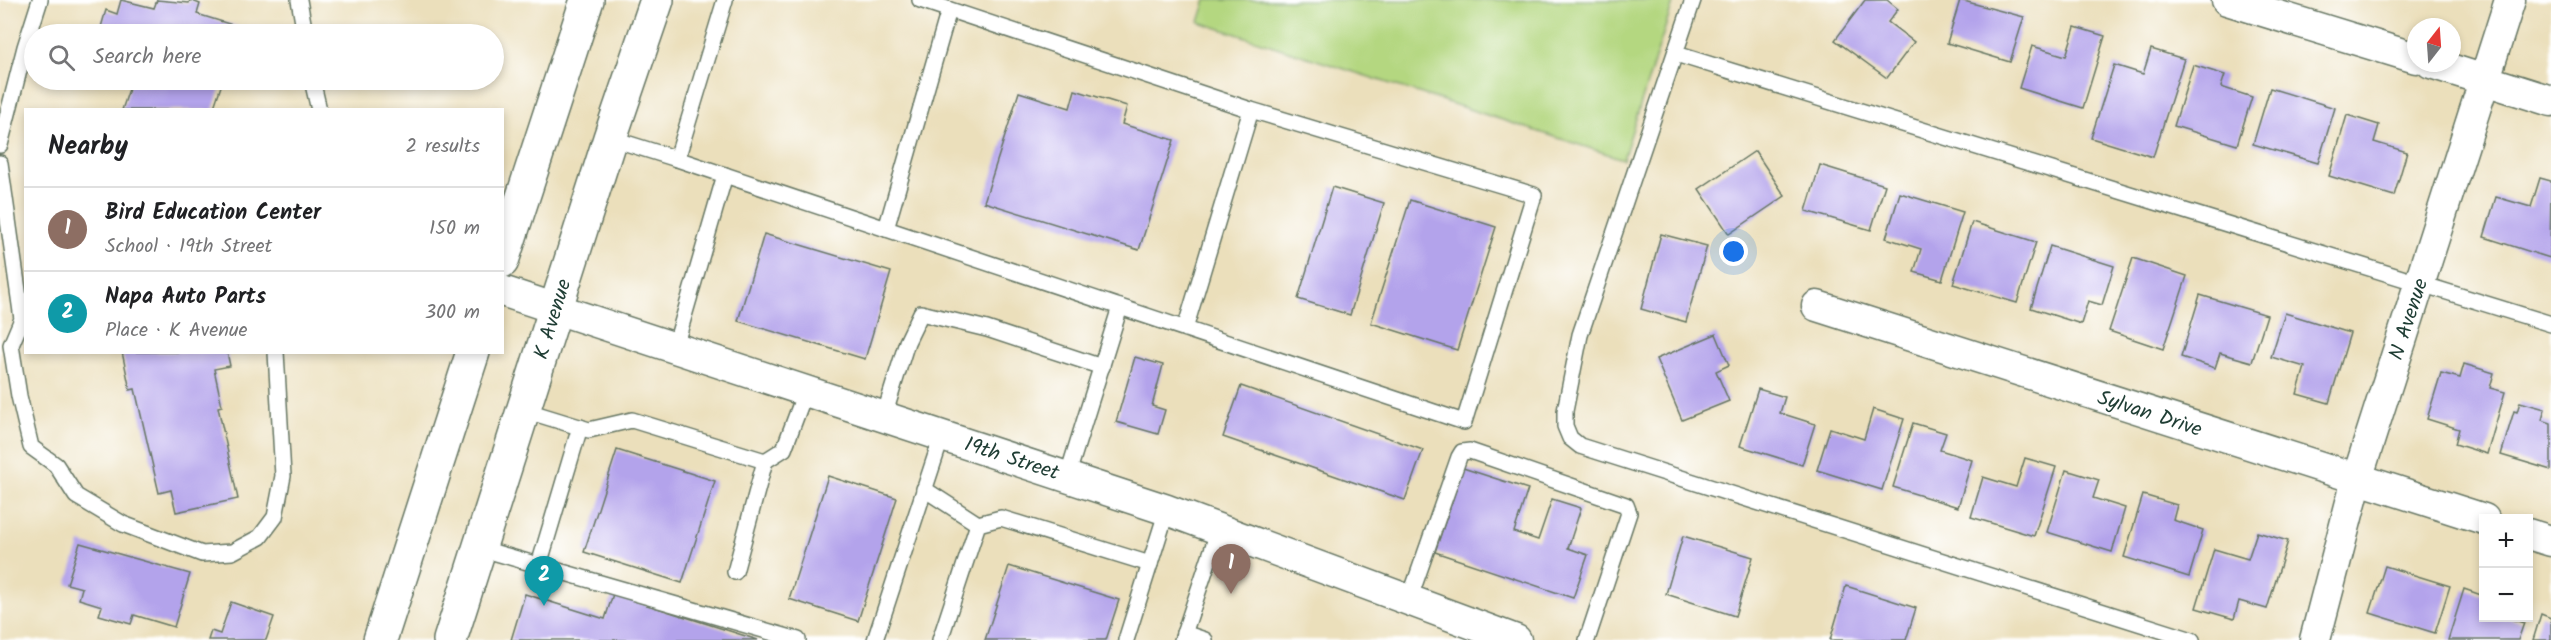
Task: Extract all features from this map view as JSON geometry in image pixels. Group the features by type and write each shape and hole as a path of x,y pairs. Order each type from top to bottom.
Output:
{"main road":[{"path":"504,255 587,0"},
{"name":"K Avenue","path":"450,640 555,307 657,0"},
{"path":"380,640 472,354"}],"street":[{"path":"2227,0 2407,55"},
{"name":"N Avenue","path":"2314,640 2357,479 2510,0"},
{"path":"2461,72 2551,101"},
{"name":"19th Street","path":"504,292 1167,510 1516,640"},
{"name":"Sylvan Drive","path":"1817,306 2479,517"},
{"path":"2533,535 2551,541"}],"lane":[{"path":"32,24 40,0"},
{"path":"299,0 303,24"},
{"path":"676,159 725,0"},
{"path":"610,138 1464,422 1534,195 1251,110 920,0"},
{"path":"1693,0 1580,335 1565,411 1565,426 1570,438 1580,446 1783,512 2193,640"},
{"path":"886,229 949,10"},
{"path":"0,145 24,51"},
{"path":"1676,54 2551,324"},
{"path":"314,90 319,108"},
{"path":"1185,329 1251,110"},
{"path":"0,163 22,319 11,345 19,396 31,447 56,465 76,496 123,524 202,554 232,552 260,537 275,517 283,476 276,354"},
{"path":"675,347 725,175"},
{"path":"1067,477 1120,307"},
{"path":"884,416 907,342 921,313 987,329 1102,367"},
{"path":"735,572 765,461 784,449 806,390"},
{"path":"524,410 589,430 632,420 765,461"},
{"path":"539,565 580,427"},
{"path":"875,640 942,436"},
{"path":"1409,600 1459,457 1462,452 1470,451 1626,505 1629,513 1587,640"},
{"path":"924,489 978,524 1001,518 1150,564"},
{"path":"1126,640 1167,510"},
{"path":"940,640 978,524"},
{"path":"1205,640 1183,637 1219,529"},
{"path":"480,548 798,640"}],"green space":[{"path":"1206,0 1674,0 1623,159 1199,22"}],"building":[{"path":"121,0 154,8 157,0 189,3 190,0 200,4 197,14 229,24 102,24 106,10 117,14"},
{"path":"1865,0 1887,0 1898,9 1888,22 1914,42 1887,78 1835,40"},
{"path":"1960,0 2024,17 2010,62 1947,43"},
{"path":"2075,27 2105,36 2083,108 2019,88 2032,46 2066,56"},
{"path":"2151,49 2184,59 2153,157 2091,138 2114,65 2143,74"},
{"path":"2193,65 2225,75 2221,87 2252,97 2237,145 2174,126"},
{"path":"2270,88 2335,108 2318,163 2253,144"},
{"path":"129,90 220,90 214,108 123,108"},
{"path":"1075,90 1127,106 1122,124 1174,140 1139,250 984,202 1019,92 1070,108"},
{"path":"2347,115 2379,125 2374,142 2407,152 2394,196 2329,176"},
{"path":"1755,151 1785,196 1729,234 1699,189"},
{"path":"1820,165 1885,185 1871,230 1806,211"},
{"path":"2540,178 2551,181 2550,258 2484,237 2496,197 2531,207"},
{"path":"1332,187 1384,203 1350,315 1298,299"},
{"path":"1900,193 1963,212 1942,280 1914,272 1921,249 1886,238"},
{"path":"1410,200 1496,227 1457,350 1371,323"},
{"path":"1972,222 2036,242 2017,303 1953,284"},
{"path":"764,234 891,272 865,359 738,321"},
{"path":"1661,234 1707,246 1686,322 1641,309"},
{"path":"2050,246 2114,266 2102,305 2088,301 2081,324 2031,308"},
{"path":"2133,258 2187,276 2163,349 2109,331"},
{"path":"2200,295 2267,315 2252,362 2220,353 2215,368 2181,357"},
{"path":"2285,313 2350,333 2329,403 2297,394 2305,367 2271,357"},
{"path":"1716,334 1729,365 1716,371 1729,401 1682,420 1656,359"},
{"path":"122,354 227,354 230,366 214,369 222,406 218,407 238,499 176,512 171,490 159,493 135,389 130,390"},
{"path":"1135,357 1163,365 1152,406 1165,410 1158,434 1116,422"},
{"path":"2464,364 2494,373 2490,388 2505,392 2487,454 2455,444 2459,429 2427,419 2441,373 2460,378"},
{"path":"1241,386 1423,450 1405,500 1223,437"},
{"path":"1758,389 1785,397 1780,413 1815,424 1802,465 1740,446"},
{"path":"2520,402 2545,409 2542,420 2551,423 2551,470 2501,455 2514,411 2517,412"},
{"path":"1873,409 1904,419 1882,490 1817,470 1830,428 1864,439"},
{"path":"1913,423 1946,433 1940,450 1972,460 1958,507 1893,487"},
{"path":"617,450 715,481 682,583 584,552"},
{"path":"2025,458 2056,467 2034,536 1971,517 1983,477 2016,487"},
{"path":"1463,468 1528,489 1514,532 1538,540 1552,499 1581,508 1568,548 1588,555 1573,598 1435,552"},
{"path":"2066,470 2099,480 2093,498 2125,508 2112,552 2047,532"},
{"path":"828,476 897,498 858,621 789,599"},
{"path":"2143,495 2177,505 2173,520 2203,530 2189,577 2124,557"},
{"path":"2257,532 2288,541 2267,609 2239,601 2234,619 2196,608 2214,549 2248,559"},
{"path":"1683,536 1753,557 1735,616 1666,594"},
{"path":"80,543 190,574 174,627 134,615 131,624 99,615 102,606 79,599 82,588 67,584"},
{"path":"1009,566 1119,600 1106,640 985,640"},
{"path":"2385,566 2450,586 2435,633 2370,613"},
{"path":"1846,586 1916,608 1906,640 1830,640"},
{"path":"2464,589 2479,594 2479,622 2524,623 2518,640 2448,640"},
{"path":"525,594 605,619 613,594 758,640 511,640"},
{"path":"231,602 274,617 266,640 208,640 211,631 220,634"},
{"path":"2541,614 2551,618 2551,640 2533,640"}],"place":[{"name":"Bird Education Center","path":"1231,594"},
{"name":"Napa Auto Parts","path":"544,606"}]}
